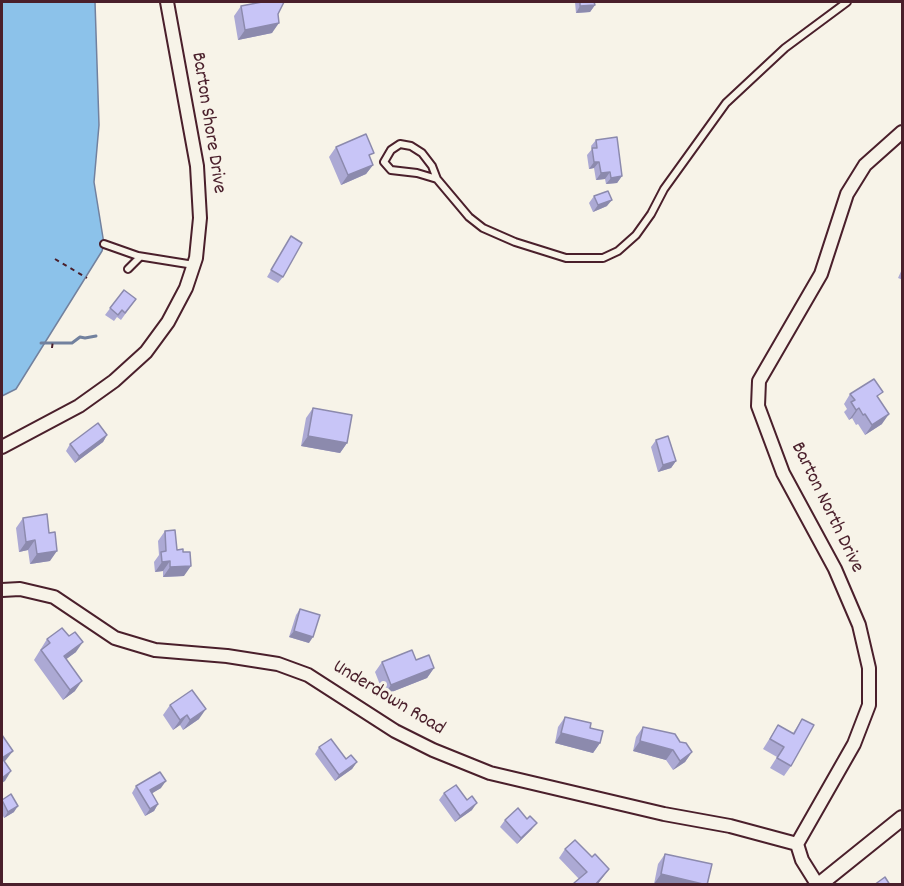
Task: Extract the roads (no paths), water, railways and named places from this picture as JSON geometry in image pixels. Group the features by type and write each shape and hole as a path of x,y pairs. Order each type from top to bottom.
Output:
{"street":[{"name":"Barton Shore Drive","path":"2,447 80,406 114,381 146,351 168,322 186,288 194,265 200,218 197,166 167,2"},
{"name":"Barton North Drive","path":"797,844 854,744 868,705 868,668 859,625 836,569 783,473 758,406 759,381 821,274 847,194 866,165 903,132"},
{"name":"Underdown Road","path":"2,590 20,589 54,597 115,638 155,650 227,656 278,664 308,675 395,731 433,750 490,773 567,792 730,826 797,844"},
{"path":"797,844 802,860 819,885 903,818"}],"lane":[{"path":"437,179 417,173 391,170 384,162 391,150 400,144 411,146 422,153 432,166 437,179 469,217 483,228 516,242 566,258 603,258 618,250 636,235 651,214 664,189 726,103 785,48 847,2"},
{"path":"104,244 140,256 194,265"},
{"path":"128,269 140,256"}],"water":[{"path":"2,2 95,2 99,125 94,182 104,244 102,251 16,389 2,396"}],"waterway":[{"path":"41,343 72,343 80,337 96,336"}]}
